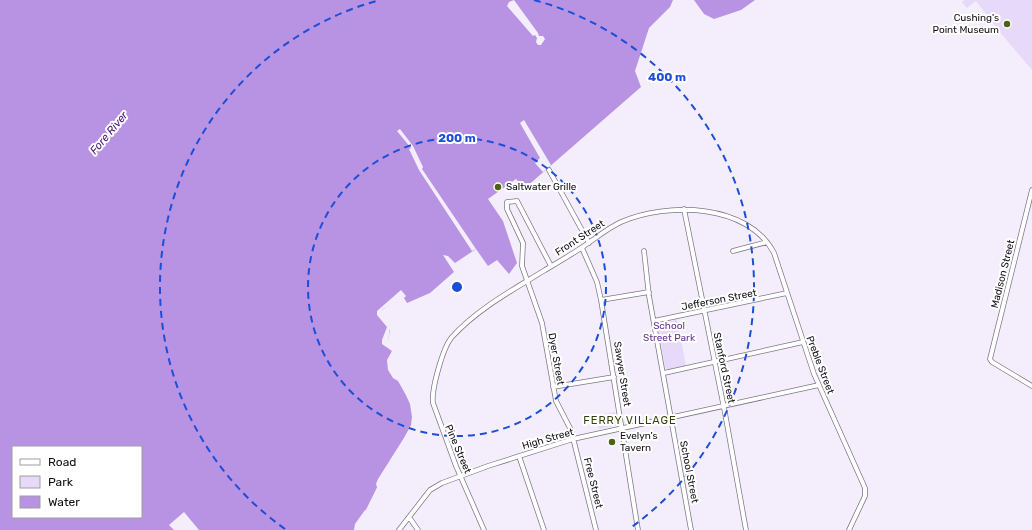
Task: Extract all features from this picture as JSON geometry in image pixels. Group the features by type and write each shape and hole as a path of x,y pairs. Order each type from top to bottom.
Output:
{"street":[{"path":"549,170 589,243"},
{"name":"Madison Street","path":"1031,384 992,362 991,354 1030,205 1032,190"},
{"name":"Dyer Street","path":"551,266 517,201 507,202 507,209 523,244 522,266 542,323 556,401 566,418 573,439"},
{"name":"Front Street","path":"439,372 451,338 494,302 582,248 614,226 631,218 656,212 684,209 708,211 729,218 753,229 767,242"},
{"name":"Stanford Street","path":"684,209 724,407 746,530"},
{"path":"732,251 767,242"},
{"name":"Preble Street","path":"767,242 776,258 803,342 819,385 866,490 862,504 849,530"},
{"name":"Sawyer Street","path":"582,248 597,282 601,300 623,429 638,530"},
{"name":"School Street","path":"644,251 649,292 691,530"},
{"path":"601,300 649,292"},
{"name":"Jefferson Street","path":"654,321 788,293"},
{"path":"664,373 803,342"},
{"name":"Pine Street","path":"439,372 432,393 432,403 460,476 484,530"},
{"path":"553,387 614,377"},
{"name":"High Street","path":"399,530 430,490 460,476 573,439 819,385"},
{"name":"Free Street","path":"573,439 596,530"},
{"path":"519,456 544,530"},
{"path":"409,517 418,530"}],"green space":[{"path":"964,0 1032,0 1032,70 976,1 967,8 962,2"},
{"name":"School Street Park","path":"677,319 686,366 668,370 665,367 658,326"},
{"path":"615,412 617,425 599,429 596,416"}],"water":[{"name":"Fore River","path":"0,0 673,0 670,7 649,28 635,71 641,87 525,188 516,179 488,199 503,221 517,263 509,274 497,260 488,266 476,249 455,263 448,256 443,255 454,272 430,293 407,303 401,293 379,313 390,330 387,345 392,348 391,365 412,407 413,424 391,459 356,530 0,530"},
{"path":"694,0 755,0 741,10 714,19 704,14"}],"pier":[{"path":"514,0 539,36 543,36 545,39 541,45 538,45 535,35 533,36 507,6 509,2"},
{"path":"524,120 551,165 543,172 535,163 540,158 520,123"},
{"path":"400,129 413,146 423,167 422,169 476,249 472,251 419,170 409,149 411,148 397,131"},
{"path":"401,290 406,296 404,298 401,295 382,310 382,313 390,327 388,341 396,353 393,364 414,407 416,419 378,490 376,484 378,479 404,438 411,425 412,417 410,404 406,395 398,381 393,378 388,370 387,360 392,351 382,344 387,327 377,315 377,311"},
{"path":"365,510 368,511 358,530 354,530 355,524"},
{"path":"184,512 199,530 174,530 169,525"}],"place":[{"name":"Cushing's Point Museum","path":"1007,24"},
{"name":"Saltwater Grille","path":"498,187"},
{"name":"Evelyn's Tavern","path":"612,442"}],"district":[{"name":"FERRY VILLAGE","path":"630,420"}]}
